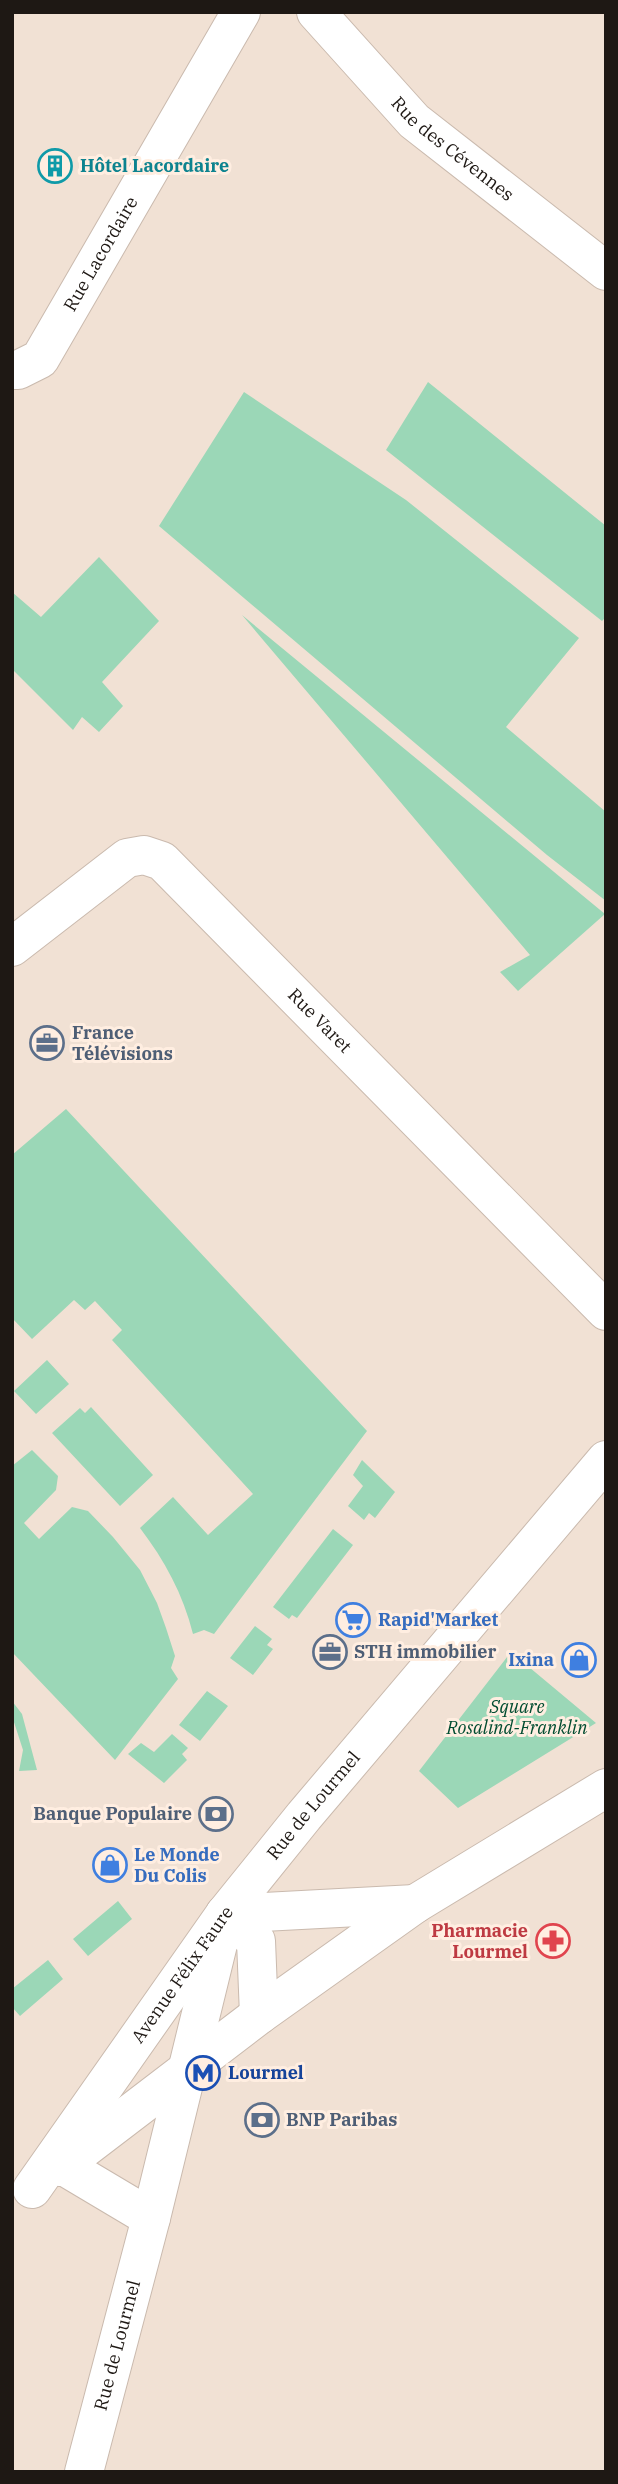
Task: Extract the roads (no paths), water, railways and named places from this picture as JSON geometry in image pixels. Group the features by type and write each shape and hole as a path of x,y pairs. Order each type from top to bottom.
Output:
{"street":[{"name":"Rue Lacordaire","path":"12,370 18,370 40,359 241,12"},
{"name":"Rue des Cévennes","path":"316,12 414,121 606,271"},
{"name":"Rue Varet","path":"12,947 127,858 144,855 162,861 606,1311"},
{"name":"Rue de Lourmel","path":"84,2472 151,2218 225,1914 304,1816 606,1460"},
{"name":"Avenue Félix Faure","path":"22,2197 259,2015 415,1904 606,1788"},
{"name":"Avenue Félix Faure","path":"22,2197 225,1914 415,1904"},
{"path":"225,1914 256,1941 259,2015"},
{"path":"62,2165 151,2218"}],"place":[{"name":"Hôtel Lacordaire","path":"55,166"},
{"name":"France Télévisions","path":"47,1043"},
{"name":"Rapid'Market","path":"353,1620"},
{"name":"STH immobilier","path":"330,1652"},
{"name":"Ixina","path":"579,1660"},
{"name":"Banque Populaire","path":"216,1814"},
{"name":"Le Monde Du Colis","path":"110,1865"},
{"name":"Pharmacie Lourmel","path":"553,1941"},
{"name":"Lourmel","path":"203,2073"},
{"name":"BNP Paribas","path":"262,2120"}],"park label":[{"name":"Square Rosalind-Franklin","path":"517,1717"}]}
